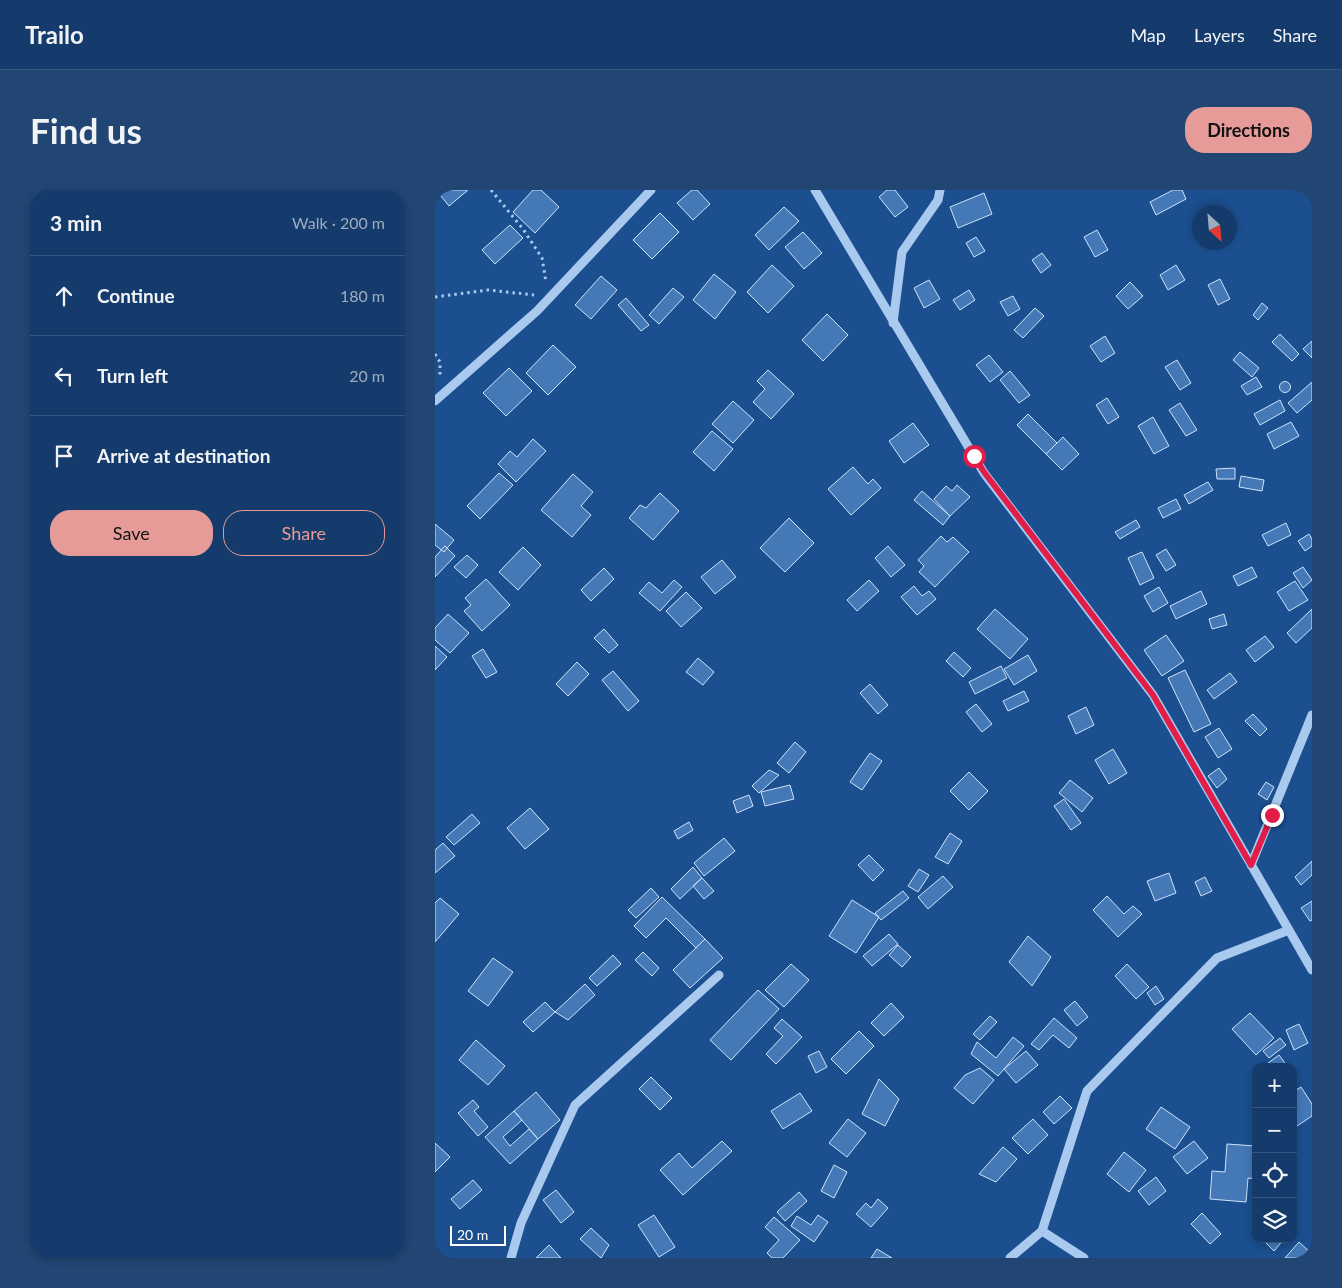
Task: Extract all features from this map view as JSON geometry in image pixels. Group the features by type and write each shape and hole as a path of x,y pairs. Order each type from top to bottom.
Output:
{"street":[{"path":"438,399 549,297 651,190"},
{"path":"815,190 984,472 1153,695 1312,970"},
{"path":"893,323 902,252 938,200 940,190"},
{"path":"1251,865 1312,715"},
{"path":"1009,1258 1042,1230 1087,1091 1217,958 1289,930"},
{"path":"511,1258 521,1223 575,1105 719,975"},
{"path":"1042,1230 1084,1258"}],"path":[{"path":"435,297 488,290 549,297 542,258 523,229 491,190"},
{"path":"435,354 440,362 438,399"}],"building":[{"path":"436,190 468,190 449,206"},
{"path":"533,190 541,190 559,207 535,233 513,212"},
{"path":"692,190 697,190 710,204 693,220 677,203"},
{"path":"887,190 895,190 908,207 895,217 879,197"},
{"path":"1173,190 1182,190 1186,199 1156,215 1150,202"},
{"path":"984,193 992,214 958,228 950,207"},
{"path":"784,207 799,221 769,250 755,235"},
{"path":"660,213 679,232 652,259 633,240"},
{"path":"510,225 523,238 495,264 482,250"},
{"path":"1097,230 1108,250 1095,257 1084,237"},
{"path":"803,232 822,253 804,269 785,247"},
{"path":"976,237 985,251 974,257 966,243"},
{"path":"1042,253 1051,265 1041,273 1032,260"},
{"path":"772,265 794,286 768,313 747,292"},
{"path":"1176,265 1185,280 1168,290 1160,275"},
{"path":"714,274 736,292 715,319 693,300"},
{"path":"601,276 617,290 591,319 575,305"},
{"path":"1220,279 1230,299 1218,305 1208,285"},
{"path":"929,280 940,299 924,308 914,288"},
{"path":"1130,282 1143,296 1128,309 1116,296"},
{"path":"673,288 684,297 659,324 649,315"},
{"path":"969,290 975,300 960,310 953,300"},
{"path":"1013,296 1020,309 1008,316 1000,302"},
{"path":"626,298 649,325 641,331 618,305"},
{"path":"1262,303 1268,308 1258,320 1253,315"},
{"path":"1035,308 1044,316 1023,338 1014,330"},
{"path":"827,314 848,335 823,361 802,340"},
{"path":"1280,334 1299,354 1292,361 1272,342"},
{"path":"1105,336 1115,353 1101,362 1090,346"},
{"path":"1312,341 1312,358 1303,349"},
{"path":"553,345 576,367 548,395 526,373"},
{"path":"1240,352 1259,368 1252,377 1233,360"},
{"path":"989,355 1003,372 990,382 976,365"},
{"path":"1177,360 1191,383 1180,390 1165,367"},
{"path":"509,368 532,391 506,416 483,393"},
{"path":"768,370 794,394 771,419 753,402 765,389 757,381"},
{"path":"1010,371 1030,395 1019,403 1000,380"},
{"path":"1256,377 1262,387 1247,395 1241,386"},
{"path":"1285,381 1291,387 1285,393 1279,387"},
{"path":"1312,382 1312,400 1297,413 1288,403"},
{"path":"1107,398 1119,417 1108,424 1096,405"},
{"path":"1280,400 1285,411 1260,425 1254,414"},
{"path":"733,401 754,420 733,443 712,424"},
{"path":"1180,403 1197,430 1186,436 1169,410"},
{"path":"1028,414 1057,443 1046,454 1017,425"},
{"path":"1153,417 1169,446 1154,454 1138,426"},
{"path":"1291,422 1299,436 1274,449 1267,434"},
{"path":"913,423 929,445 904,463 889,441"},
{"path":"712,431 733,449 714,471 693,452"},
{"path":"1063,437 1079,454 1062,470 1046,454"},
{"path":"533,439 546,451 516,482 498,464 510,451 517,457"},
{"path":"853,467 868,484 873,479 881,488 851,515 828,489"},
{"path":"1235,468 1235,479 1217,479 1216,469"},
{"path":"499,473 513,485 480,519 467,506"},
{"path":"573,474 593,492 581,506 591,515 572,537 541,510"},
{"path":"1241,476 1264,480 1262,491 1239,487"},
{"path":"1208,482 1213,490 1189,504 1184,495"},
{"path":"957,485 970,497 950,516 934,499 946,486 952,491"},
{"path":"922,491 950,516 943,525 914,500"},
{"path":"660,493 679,511 653,540 629,518 640,505 646,508"},
{"path":"1176,499 1181,509 1163,518 1158,508"},
{"path":"789,518 814,543 785,572 760,548"},
{"path":"1136,520 1140,527 1120,539 1115,532"},
{"path":"1286,523 1291,535 1268,546 1262,535"},
{"path":"435,524 454,540 444,552 435,545"},
{"path":"1309,534 1312,539 1312,546 1305,551 1298,541"},
{"path":"941,536 947,542 953,537 969,552 935,587 919,572 924,566 918,560"},
{"path":"445,546 455,556 435,577 435,557"},
{"path":"888,546 905,565 891,577 875,558"},
{"path":"523,547 541,565 518,590 499,572"},
{"path":"1166,549 1176,565 1166,571 1156,555"},
{"path":"1142,552 1154,578 1140,585 1128,558"},
{"path":"467,555 478,565 466,578 454,567"},
{"path":"722,560 736,577 715,594 701,577"},
{"path":"1252,567 1257,577 1238,586 1233,576"},
{"path":"1303,567 1312,580 1303,588 1293,573"},
{"path":"604,568 614,579 591,601 581,590"},
{"path":"486,579 510,605 482,631 464,611 471,605 465,598"},
{"path":"674,580 682,587 660,611 639,593 649,582 662,593"},
{"path":"869,580 879,591 857,611 847,600"},
{"path":"1295,581 1308,600 1289,611 1277,592"},
{"path":"914,586 922,596 929,591 936,599 917,615 901,597"},
{"path":"1159,587 1168,603 1153,612 1144,596"},
{"path":"1201,591 1207,604 1176,619 1170,606"},
{"path":"686,592 702,608 681,627 666,611"},
{"path":"995,609 1028,639 1010,659 977,629"},
{"path":"1312,609 1312,628 1296,643 1287,633"},
{"path":"448,614 469,633 450,653 435,640 435,628"},
{"path":"1224,614 1227,625 1212,629 1209,619"},
{"path":"604,629 618,645 609,653 594,638"},
{"path":"1166,635 1184,661 1162,676 1144,650"},
{"path":"1265,636 1274,647 1255,662 1246,650"},
{"path":"435,646 447,657 435,670"},
{"path":"483,649 497,672 486,678 472,656"},
{"path":"954,652 971,668 963,677 946,661"},
{"path":"1028,655 1037,671 1014,685 1004,669"},
{"path":"698,658 714,672 703,685 686,672"},
{"path":"577,662 589,674 568,696 556,684"},
{"path":"1001,666 1007,678 975,694 969,682"},
{"path":"1185,670 1211,724 1194,732 1168,678"},
{"path":"613,671 639,701 628,711 602,680"},
{"path":"1230,673 1237,682 1214,699 1207,690"},
{"path":"870,684 888,705 878,714 860,693"},
{"path":"1024,691 1029,701 1008,711 1003,701"},
{"path":"976,704 992,724 982,732 966,712"},
{"path":"1086,707 1094,725 1076,734 1068,716"},
{"path":"1253,714 1267,729 1260,736 1245,721"},
{"path":"1219,728 1232,749 1218,758 1205,737"},
{"path":"795,742 806,752 789,773 777,763"},
{"path":"1113,749 1127,773 1109,784 1095,760"},
{"path":"870,753 882,761 862,790 850,782"},
{"path":"1219,768 1227,779 1217,788 1208,776"},
{"path":"769,770 779,775 759,793 752,786"},
{"path":"969,772 988,791 969,810 950,791"},
{"path":"1070,780 1093,798 1082,812 1059,793"},
{"path":"1266,782 1274,787 1267,800 1258,794"},
{"path":"790,785 794,799 765,806 761,792"},
{"path":"749,795 753,806 737,813 733,801"},
{"path":"1064,799 1081,823 1071,830 1054,806"},
{"path":"530,808 549,829 525,849 507,828"},
{"path":"472,814 480,823 454,845 446,837"},
{"path":"689,822 693,830 678,839 674,831"},
{"path":"950,833 962,841 948,864 935,857"},
{"path":"724,838 735,851 704,876 694,863"},
{"path":"443,843 455,856 435,873 435,850"},
{"path":"869,855 884,870 873,881 858,865"},
{"path":"1312,861 1312,875 1301,885 1295,877"},
{"path":"693,867 702,878 680,899 671,889"},
{"path":"919,869 929,875 918,892 908,886"},
{"path":"1169,873 1176,893 1155,901 1147,881"},
{"path":"943,876 953,887 928,909 918,897"},
{"path":"1205,877 1212,891 1201,896 1195,882"},
{"path":"702,878 714,891 704,899 693,886"},
{"path":"651,888 659,897 636,918 628,910"},
{"path":"903,891 909,898 881,920 875,913"},
{"path":"1107,896 1124,914 1133,906 1142,914 1118,937 1093,910"},
{"path":"662,897 705,939 696,948 666,918 646,938 634,926"},
{"path":"440,898 459,914 435,942 435,903"},
{"path":"852,900 879,917 856,953 829,936"},
{"path":"1312,901 1312,920 1310,921 1301,908"},
{"path":"889,934 898,944 872,966 863,956"},
{"path":"1028,936 1051,957 1032,986 1009,962"},
{"path":"705,939 723,958 690,988 673,970"},
{"path":"898,945 911,957 902,967 889,955"},
{"path":"643,952 659,968 652,976 635,960"},
{"path":"613,955 621,964 597,986 589,978"},
{"path":"493,958 513,972 488,1006 468,991"},
{"path":"791,964 809,980 784,1007 765,990"},
{"path":"1127,964 1149,987 1136,999 1115,976"},
{"path":"585,984 595,995 568,1020 555,1012"},
{"path":"1156,986 1164,999 1155,1005 1147,993"},
{"path":"758,990 779,1009 731,1060 710,1040"},
{"path":"1075,1001 1088,1017 1077,1026 1064,1010"},
{"path":"545,1002 555,1012 533,1032 523,1022"},
{"path":"891,1003 904,1017 884,1036 871,1023"},
{"path":"1250,1013 1274,1038 1256,1055 1232,1029"},
{"path":"990,1016 997,1022 980,1040 973,1034"},
{"path":"1054,1018 1077,1038 1069,1048 1053,1035 1039,1050 1031,1044"},
{"path":"782,1019 802,1037 776,1064 766,1054 783,1036 774,1028"},
{"path":"1299,1024 1308,1043 1294,1050 1286,1030"},
{"path":"859,1031 874,1046 846,1074 831,1059"},
{"path":"1013,1037 1024,1046 998,1076 971,1054 977,1042 996,1058"},
{"path":"1280,1038 1286,1045 1269,1058 1263,1051"},
{"path":"476,1040 505,1066 488,1085 459,1060"},
{"path":"819,1051 827,1067 816,1073 808,1056"},
{"path":"1026,1051 1038,1065 1016,1083 1004,1069"},
{"path":"1279,1055 1285,1063 1268,1063"},
{"path":"980,1068 994,1080 973,1104 954,1088 965,1075"},
{"path":"651,1077 672,1098 660,1110 639,1089"},
{"path":"879,1079 899,1099 885,1126 862,1114"},
{"path":"1301,1087 1312,1104 1312,1116 1297,1126 1297,1108 1297,1090"},
{"path":"536,1092 560,1120 538,1139 514,1111"},
{"path":"800,1093 812,1111 783,1129 771,1111"},
{"path":"1060,1096 1072,1108 1054,1124 1043,1112"},
{"path":"473,1100 479,1107 474,1111 488,1127 478,1136 458,1113"},
{"path":"1161,1107 1190,1127 1175,1149 1146,1129"},
{"path":"514,1111 522,1120 503,1137 510,1146 529,1129 538,1139 510,1164 485,1137"},
{"path":"848,1119 866,1133 847,1157 829,1143"},
{"path":"1033,1119 1048,1135 1028,1154 1012,1138"},
{"path":"722,1141 732,1151 683,1195 660,1170 679,1153 692,1168"},
{"path":"1194,1141 1208,1158 1187,1174 1173,1157"},
{"path":"435,1143 450,1157 435,1172"},
{"path":"1227,1144 1252,1146 1252,1178 1248,1178 1246,1202 1210,1199 1212,1171 1225,1172"},
{"path":"1003,1147 1017,1159 996,1182 979,1174"},
{"path":"1124,1152 1146,1170 1129,1192 1107,1174"},
{"path":"834,1165 847,1172 834,1198 821,1191"},
{"path":"1156,1177 1166,1191 1149,1205 1138,1191"},
{"path":"473,1180 482,1190 460,1209 451,1199"},
{"path":"556,1190 574,1212 561,1223 543,1200"},
{"path":"799,1192 807,1201 785,1221 777,1212"},
{"path":"878,1199 888,1208 871,1227 856,1214 866,1203 871,1208"},
{"path":"1202,1213 1221,1234 1210,1244 1191,1224"},
{"path":"654,1215 675,1247 659,1257 638,1225"},
{"path":"818,1215 828,1222 814,1242 791,1226 797,1216 811,1225"},
{"path":"774,1217 800,1240 783,1258 772,1258 767,1253 779,1240 765,1227"},
{"path":"591,1228 609,1245 601,1258 580,1239"},
{"path":"1299,1242 1312,1254 1310,1258 1285,1258"},
{"path":"1266,1243 1281,1243 1274,1251"},
{"path":"549,1245 561,1258 536,1258"},
{"path":"877,1249 892,1258 871,1258"}],"route":[{"path":"974,456 984,472 1153,695 1251,865 1272,815"}]}
